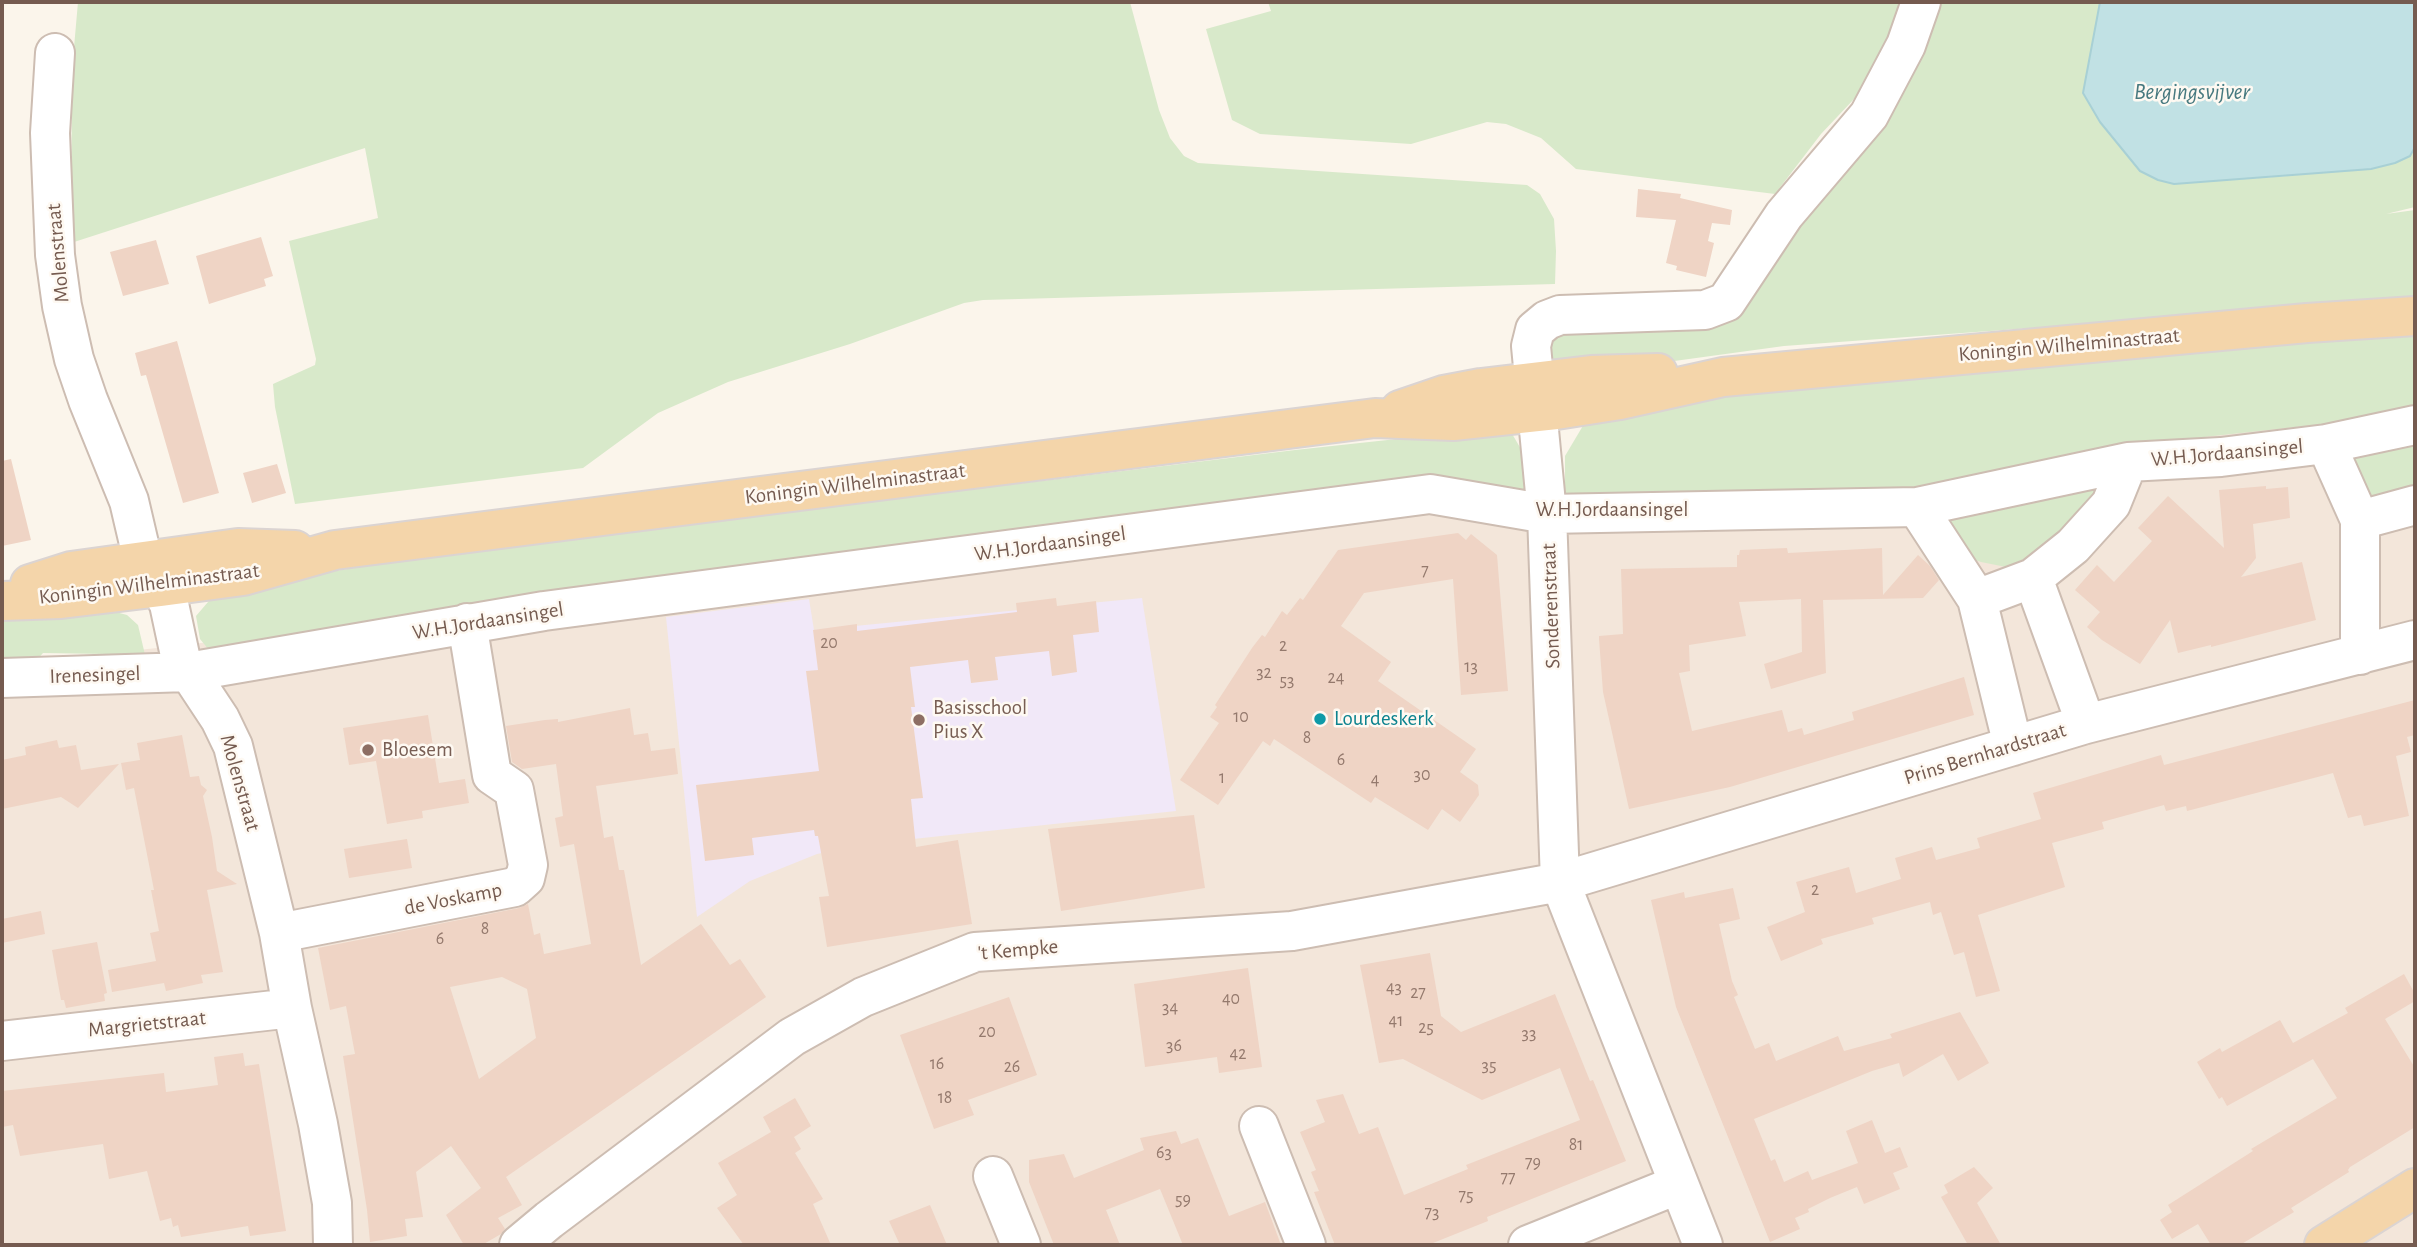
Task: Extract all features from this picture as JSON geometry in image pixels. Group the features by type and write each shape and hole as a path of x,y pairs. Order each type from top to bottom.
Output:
{"main road":[{"name":"Koningin Wilhelminastraat","path":"2,593 71,571 243,576 335,550 1375,418 1444,395 1535,397 1591,375 1677,372 1723,377 2307,323 2415,316"},
{"name":"Koningin Wilhelminastraat","path":"2,601 61,599 154,574"},
{"path":"2324,1245 2415,1188"}],"street":[{"name":"Sonderenstraat","path":"1703,1245 1677,1185 1560,882 1547,514 1531,346 1535,330 1547,320 1560,315 1705,310 1726,302 1784,215 1869,115 1906,45 1921,2"},
{"name":"Molenstraat","path":"55,53 50,133 55,255 62,306 74,359 130,501 140,548 169,604 181,660 220,719 233,746 279,933 292,1008 318,1124 332,1203 334,1245"},
{"name":"W.H.Jordaansingel","path":"188,672 558,609 1430,494 1547,514 1917,507 2129,461 2221,457 2326,444 2415,425"},
{"name":"W.H.Jordaansingel","path":"2326,444 2360,520 2360,655"},
{"name":"W.H.Jordaansingel","path":"1978,599 2033,578 2073,546 2111,503 2129,461"},
{"path":"1917,507 1978,599 2013,746"},
{"path":"2360,520 2415,508"},
{"path":"2033,578 2086,724"},
{"name":"de Voskamp","path":"279,933 515,887 525,878 528,865 514,790 492,775 467,623"},
{"name":"Prins Bernhardstraat","path":"1560,882 2086,724 2415,640"},
{"name":"Irenesingel","path":"2,678 188,672"},
{"name":"'t Kempke","path":"519,1245 792,1037 863,997 975,952 1292,931 1560,882"},
{"name":"Margrietstraat","path":"2,1041 292,1008"},
{"path":"1259,1126 1306,1245"},
{"path":"993,1176 1021,1245"},
{"path":"1528,1245 1677,1185"}],"shaded area":[{"path":"2415,405 2415,1245 2,1245 2,668 59,659 1631,482"},
{"name":"Basisschool Pius X","path":"1142,598 1176,811 866,844 817,854 750,881 697,917 666,617 809,599 814,630"}],"green space":[{"path":"78,2 1130,2 1159,110 1170,138 1184,156 1198,163 1527,185 1540,194 1554,219 1555,284 983,300 964,303 850,344 728,382 658,413 583,468 295,504 275,407 273,384 315,365 316,359 289,241 378,218 365,148 71,243 72,70"},
{"path":"1268,2 1909,2 1881,61 1854,99 1821,134 1775,194 1576,169 1541,138 1506,124 1487,122 1411,144 1260,134 1232,120 1206,29 1271,11"},
{"path":"1940,2 2100,2 2083,93 2101,122 2140,171 2158,180 2174,184 2287,176 2410,156 2415,147 2415,207 2386,214 2415,210 2415,300 1784,346 1667,362 1561,371 1546,348 1552,336 1579,325 1626,324 1673,331 1719,323"},
{"path":"2415,332 2415,414 2085,450 1893,497 1568,508 1565,456 1584,424 1747,388"},
{"path":"1508,427 1528,461 1525,492 209,650 200,639 196,616 220,588 475,550 1295,450"},
{"path":"2415,438 2415,493 2363,512 2340,457"},
{"path":"2113,477 2061,532 2029,557 2006,567 1958,554 1938,521"},
{"path":"112,611 127,615 138,625 146,659 106,654 43,653 32,665 2,666 2,614"}],"water":[{"name":"Bergingsvijver","path":"2100,2 2415,2 2415,147 2410,156 2371,169 2174,184 2158,180 2140,171 2100,122 2083,93"}],"building":[{"path":"1638,189 1681,194 1680,198 1732,210 1730,225 1712,223 1708,241 1714,243 1706,277 1676,270 1677,266 1666,263 1676,220 1636,217"},
{"path":"261,237 273,276 264,279 266,286 209,304 196,256"},
{"path":"156,240 169,284 123,296 110,252"},
{"path":"177,341 219,493 183,503 146,375 141,376 135,353"},
{"path":"11,459 31,540 2,546 2,461"},
{"path":"277,464 286,493 252,503 243,473"},
{"path":"2266,486 2266,489 2288,487 2290,518 2253,524 2256,558 2241,577 2302,562 2316,620 2178,653 2170,620 2140,664 2087,627 2100,612 2075,590 2097,565 2114,582 2152,541 2138,528 2168,496 2224,548 2219,490"},
{"path":"1458,533 1466,540 1471,534 1497,555 1508,691 1461,695 1453,579 1364,593 1341,626 1391,662 1378,681 1476,749 1460,772 1478,785 1479,795 1460,822 1442,809 1428,830 1375,797 1371,803 1274,739 1270,746 1263,741 1218,805 1180,780 1219,723 1210,717 1217,707 1215,705 1252,648 1262,635 1265,637 1282,611 1287,615 1300,598 1303,600 1338,550"},
{"path":"1787,548 1788,553 1882,548 1883,595 1918,555 1930,566 1939,580 1923,598 1823,600 1826,673 1771,689 1764,664 1802,652 1801,599 1739,602 1746,636 1689,645 1690,671 1679,673 1692,731 1782,710 1788,732 1802,728 1804,735 1854,720 1852,712 1964,677 1974,715 1730,787 1629,809 1603,692 1599,639 1599,636 1623,634 1621,569 1737,567 1740,550"},
{"path":"1056,598 1057,606 1096,601 1099,632 1073,635 1077,672 1052,676 1049,651 995,657 998,680 971,683 968,660 910,667 915,707 911,707 923,798 911,799 916,847 958,840 972,924 827,947 819,897 829,896 818,836 815,836 814,830 752,838 754,855 705,861 696,785 819,771 806,671 818,670 813,630 857,624 857,631 1017,612 1016,603"},
{"path":"2415,700 2415,735 2407,737 2411,752 2396,756 2409,816 2364,826 2361,815 2348,818 2333,773 2187,811 2186,806 2166,811 2164,805 2102,822 2104,829 2052,843 2065,887 1978,915 2000,991 1976,997 1964,952 1954,955 1941,912 1933,915 1930,902 1872,918 1874,924 1821,939 1823,944 1781,961 1767,927 1805,912 1796,882 1849,867 1856,893 1901,879 1895,858 1932,847 1936,860 1980,848 1977,838 2041,819 2033,793 2161,755 2164,765"},
{"path":"630,708 634,735 648,733 651,751 675,748 678,774 596,786 604,838 613,836 619,870 624,870 641,965 701,924 730,965 740,959 766,997 506,1177 522,1205 498,1218 505,1229 501,1234 482,1245 464,1245 446,1215 481,1188 451,1146 416,1172 423,1217 405,1219 407,1236 370,1242 343,1056 355,1054 346,1006 330,1010 318,948 528,904 534,935 540,933 544,954 591,944 574,844 560,847 555,818 563,816 556,764 522,769 512,762 506,726 558,719 558,722","holes":["502,977 527,989 536,1038 479,1079 450,987"]},
{"path":"428,715 439,783 465,779 469,803 422,811 423,818 387,824 376,761 349,765 343,728"},
{"path":"182,735 190,777 199,776 201,785 207,790 203,796 217,871 237,884 207,890 223,972 201,975 203,983 166,991 164,983 112,992 108,970 156,961 150,933 159,931 151,890 154,890 134,788 126,790 121,763 140,760 137,743"},
{"path":"57,740 59,748 76,745 81,770 119,764 78,808 61,797 2,809 2,760 26,755 25,747"},
{"path":"1194,815 1205,888 1061,911 1048,829"},
{"path":"407,839 412,868 349,878 344,849"},
{"path":"1733,888 1740,919 1719,924 1732,981 1738,995 1734,997 1755,1049 1769,1043 1776,1061 1838,1036 1844,1051 1892,1038 1890,1034 1960,1012 1989,1063 1958,1081 1943,1054 1903,1077 1899,1063 1872,1071 1754,1119 1771,1161 1775,1159 1784,1182 1808,1171 1812,1180 1858,1163 1846,1131 1872,1120 1885,1153 1900,1147 1908,1167 1893,1173 1900,1189 1864,1204 1857,1187 1830,1198 1795,1218 1800,1229 1770,1242 1676,1007 1651,900 1684,892 1685,898"},
{"path":"41,911 45,934 2,943 2,919"},
{"path":"97,942 107,993 104,994 105,1001 66,1008 64,1000 61,1000 52,950"},
{"path":"1430,953 1441,1016 1461,1032 1555,994 1626,1161 1487,1217 1488,1221 1428,1245 1335,1245 1314,1192 1319,1191 1311,1172 1316,1170 1300,1132 1325,1122 1316,1100 1343,1094 1359,1134 1378,1127 1404,1195 1468,1169 1466,1165 1580,1120 1560,1068 1482,1100 1403,1059 1379,1063 1360,965"},
{"path":"1248,968 1262,1067 1219,1073 1217,1057 1145,1067 1134,984"},
{"path":"2404,974 2415,994 2415,1001 2385,1019 2415,1068 2415,1127 2350,1167 2349,1172 2291,1208 2294,1212 2240,1245 2211,1245 2198,1224 2172,1239 2160,1220 2172,1212 2168,1205 2253,1151 2251,1149 2337,1098 2313,1059 2227,1106 2222,1097 2219,1099 2197,1062 2220,1048 2222,1052 2280,1020 2293,1043 2348,1013 2345,1008"},
{"path":"1009,997 1037,1075 968,1100 974,1115 934,1129 900,1035"},
{"path":"243,1053 245,1066 259,1064 286,1231 250,1236 248,1226 181,1237 178,1225 173,1227 171,1218 160,1221 147,1171 109,1179 103,1144 20,1156 13,1125 2,1127 2,1091 164,1073 166,1092 218,1085 214,1057"},
{"path":"795,1098 811,1126 794,1137 801,1149 795,1153 823,1199 813,1204 831,1245 744,1245 717,1208 737,1195 718,1163 771,1132 763,1117"},
{"path":"1176,1131 1181,1144 1198,1138 1229,1216 1265,1202 1281,1245 1183,1245 1160,1189 1106,1210 1120,1245 1054,1245 1029,1182 1029,1160 1064,1154 1074,1178 1144,1150 1140,1138"},
{"path":"1974,1167 1993,1188 1977,1203 2001,1245 1968,1245 1941,1197 1948,1193 1944,1185"},
{"path":"930,1205 947,1245 900,1245 889,1221"}],"place":[{"name":"Lourdeskerk","path":"1320,719"},
{"name":"Basisschool Pius X","path":"919,720"},
{"name":"Bloesem","path":"368,750"}]}
